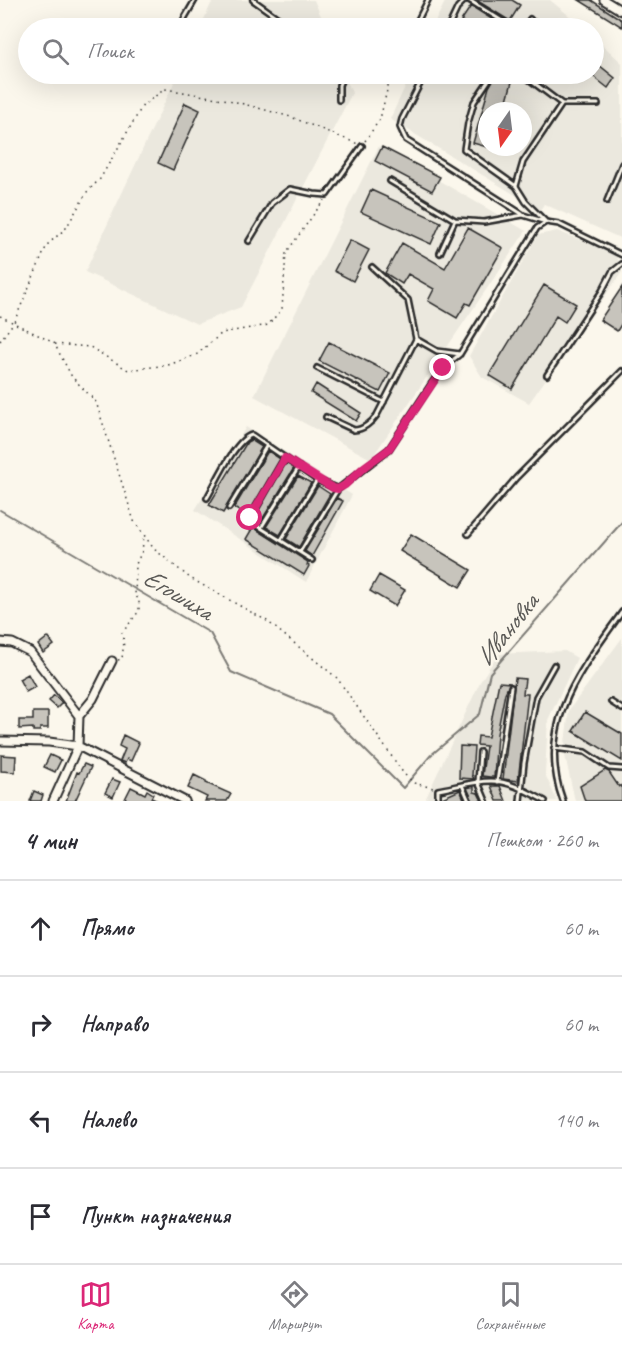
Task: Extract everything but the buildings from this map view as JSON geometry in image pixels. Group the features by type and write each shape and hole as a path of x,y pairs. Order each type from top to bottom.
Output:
{"street":[{"path":"604,0 622,11"},
{"path":"0,642 12,643 30,652 79,716"},
{"path":"53,801 78,746 79,716 93,699 112,661"},
{"path":"0,741 49,742 78,746 185,801"}],"lane":[{"path":"185,18 195,0"},
{"path":"253,0 278,18"},
{"path":"419,18 428,0"},
{"path":"453,18 458,7 467,0 497,18"},
{"path":"339,84 339,100"},
{"path":"420,84 400,127 406,140 523,215 559,224 622,255"},
{"path":"486,84 474,102 464,149 516,186 526,201 546,222"},
{"path":"535,84 562,104 598,104"},
{"path":"516,186 523,162 562,104"},
{"path":"249,241 272,204 290,189 327,195 362,146"},
{"path":"607,201 622,164"},
{"path":"390,181 455,219 484,222 523,215"},
{"path":"440,253 455,219"},
{"path":"300,552 338,489 389,449 437,375 460,354 537,228 546,222"},
{"path":"547,375 612,272 622,264"},
{"path":"326,417 347,428 358,430 374,419 416,339 408,300 372,267"},
{"path":"416,339 437,351 460,354"},
{"path":"317,368 384,402"},
{"path":"468,534 516,478 622,371"},
{"path":"207,498 238,445 246,436 252,435 317,480 338,489"},
{"path":"229,508 267,445"},
{"path":"250,518 285,458"},
{"path":"261,528 299,467"},
{"path":"281,540 317,480"},
{"path":"254,523 312,560"},
{"path":"563,801 557,784 554,748 558,721 582,668 622,612"},
{"path":"520,801 524,763 536,698 554,665"},
{"path":"497,782 511,687"},
{"path":"612,702 622,709"},
{"path":"554,748 585,752 609,768 622,770"},
{"path":"480,752 478,782 486,801"},
{"path":"438,801 438,790 478,782 497,782 523,789 545,801"},
{"path":"462,785 469,801"}],"path":[{"path":"0,341 14,322 47,245 66,228 87,192 100,179 143,105 165,89 229,100 291,117 362,146 380,119 389,84"},
{"path":"0,316 54,344 90,347 128,370 168,364 196,356 222,333 268,325 282,309 286,253 327,195"},
{"path":"54,344 72,378 96,402 134,521 154,549 190,578 267,621 337,678 404,774 414,783 438,790"},
{"path":"112,661 122,659 124,640 122,633 139,611 139,599 135,596 136,564 142,551 144,535"}],"shaded area":[{"path":"216,0 314,0 322,18 205,18 211,4"},
{"path":"446,0 550,0 572,18 437,18"},
{"path":"604,46 622,63 622,239 544,204 540,210 390,119 406,84 604,84"},
{"path":"173,84 348,84 352,93 241,307 197,324 85,272"},
{"path":"379,146 526,231 371,459 254,396"},
{"path":"557,231 616,254 622,272 529,403 482,377 469,356 538,235"},
{"path":"246,427 352,495 306,582 195,510"},
{"path":"622,638 622,801 575,801 564,751 569,710"},
{"path":"565,651 577,658 548,720 545,774 557,801 427,801 426,798 480,682 498,654"}],"waterway":[{"name":"Егошиха","path":"0,510 210,633 231,672 329,714 403,788 431,755 480,714 490,673 622,522"}],"route":[{"path":"250,518 285,458 333,488 338,489 345,485 364,467 389,449 443,368"}],"water label":[{"name":"Ивановка","path":"507,630"}]}
